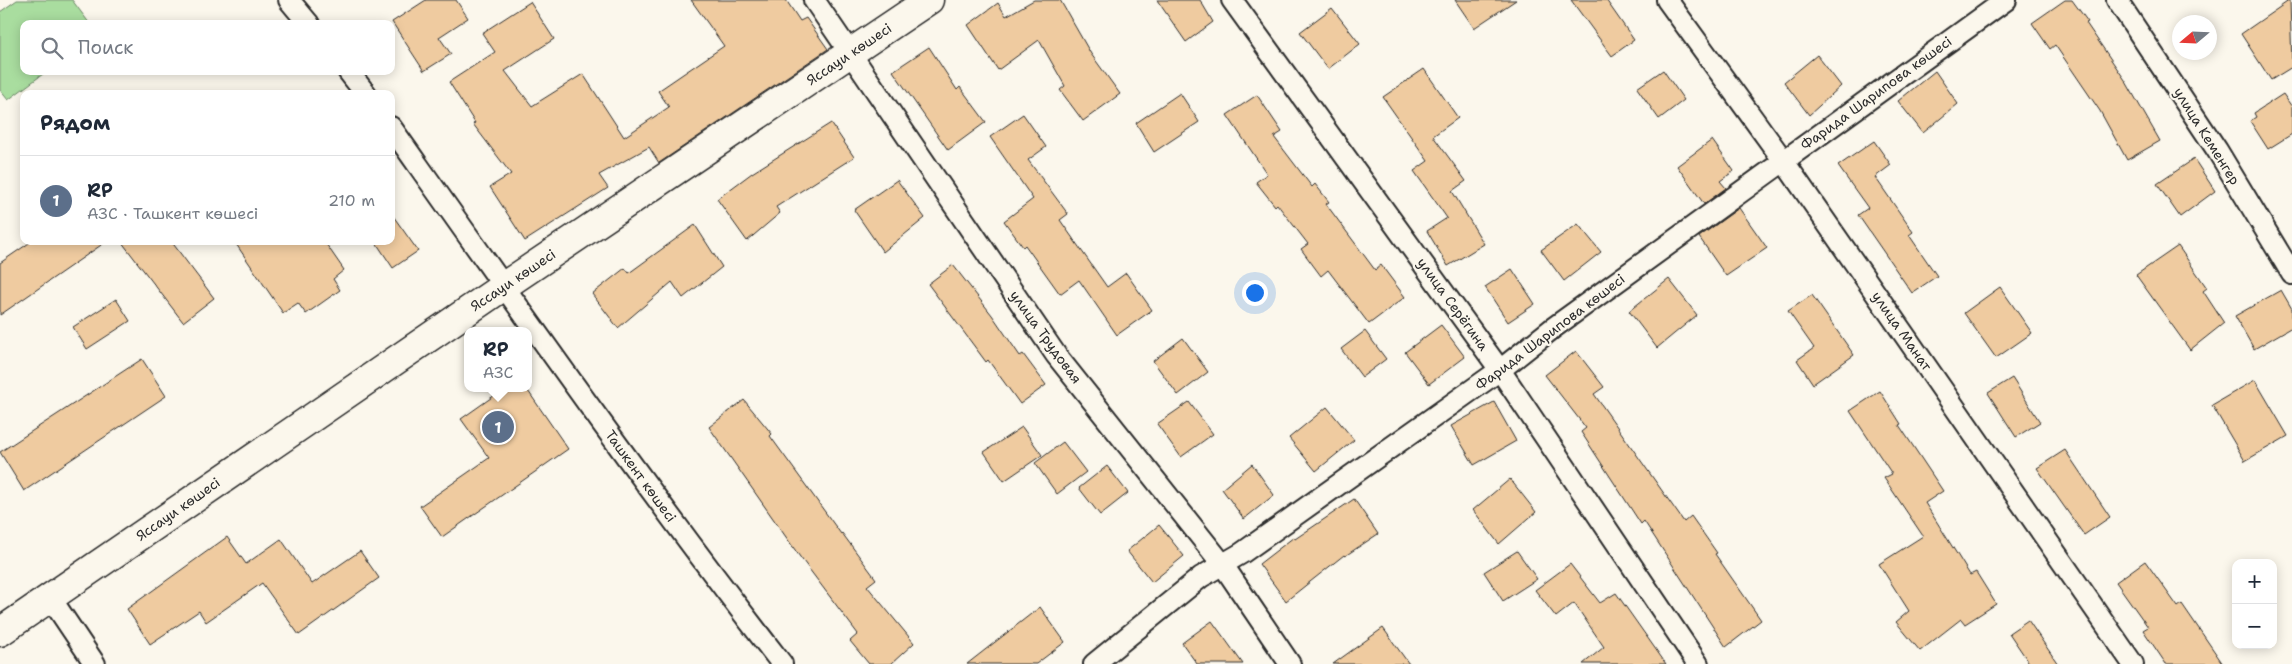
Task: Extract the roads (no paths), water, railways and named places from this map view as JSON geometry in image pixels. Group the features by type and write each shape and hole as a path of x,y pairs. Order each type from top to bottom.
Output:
{"main road":[{"name":"Яссауи көшесі","path":"0,632 504,286 929,0"}],"street":[{"path":"289,0 305,20"},
{"name":"улица Трудовая","path":"814,0 1056,355 1223,565 1290,664"},
{"name":"улица Серёгина","path":"1232,0 1500,370 1698,664"},
{"name":"улица Манат","path":"1667,0 1783,160 2133,664"},
{"name":"Фарида Шарипова көшесі","path":"1094,664 1201,577 1242,554 1500,370 1553,328 2006,0"},
{"name":"улица Кеменгер","path":"2117,0 2217,150 2292,274"},
{"path":"351,75 363,90"},
{"name":"Ташкент көшесі","path":"395,132 704,563 782,664"},
{"path":"50,598 95,664"}],"place":[{"name":"RP","path":"498,427"}]}
